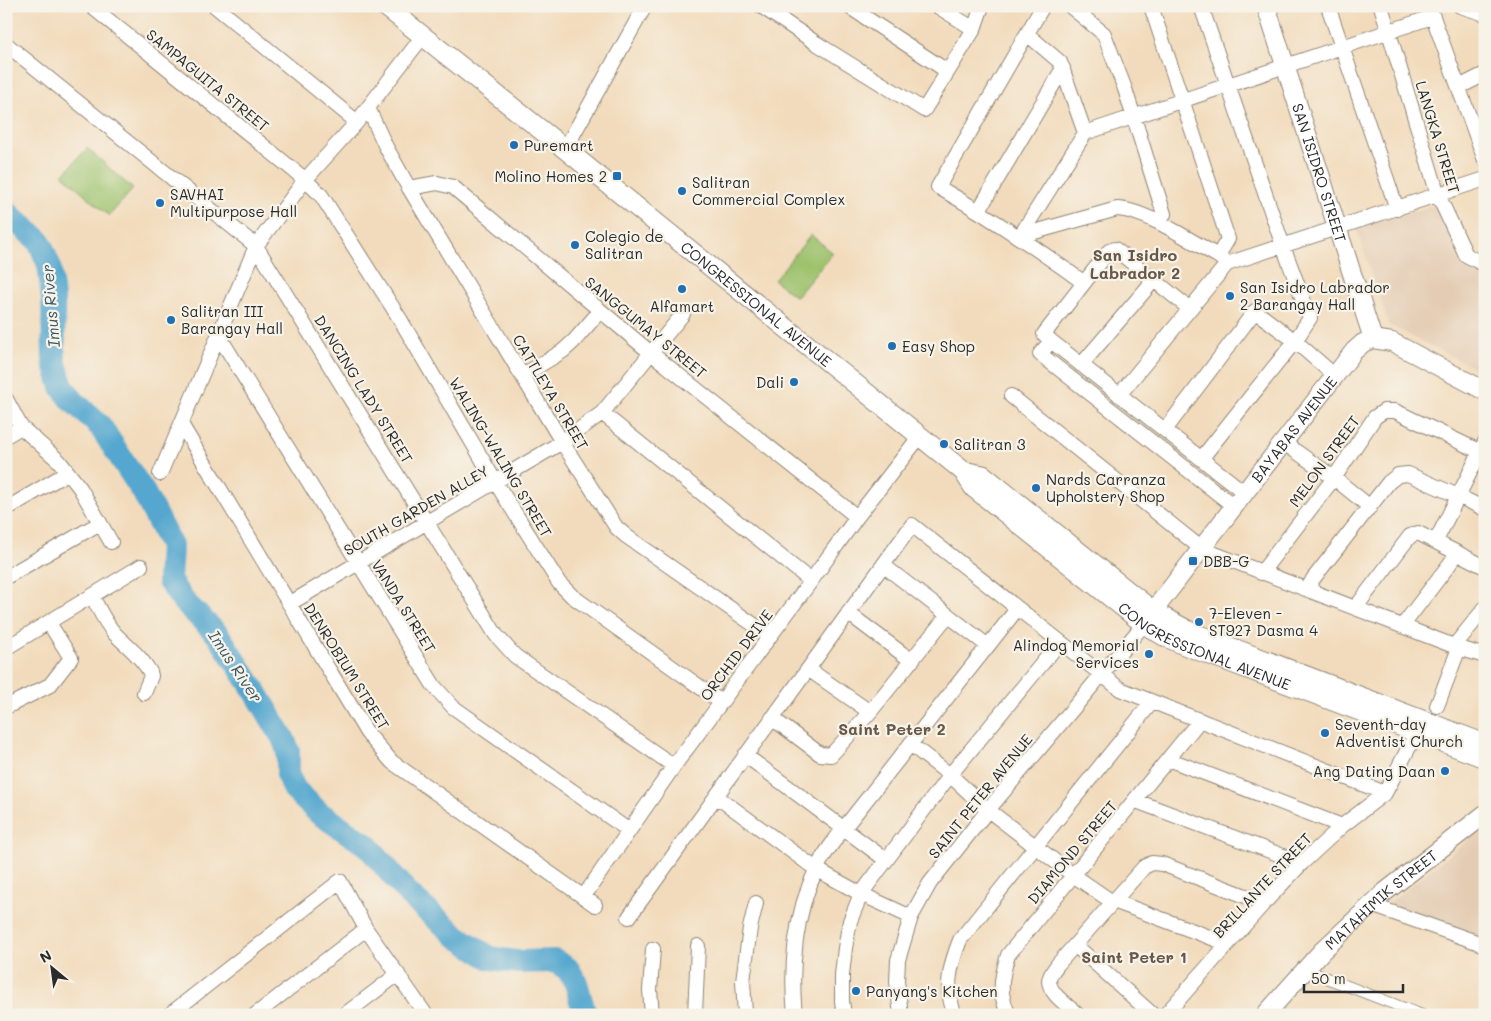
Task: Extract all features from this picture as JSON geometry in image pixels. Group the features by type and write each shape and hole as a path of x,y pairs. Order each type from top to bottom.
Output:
{"main road":[{"name":"CONGRESSIONAL AVENUE","path":"386,6 963,471 974,488 1149,618 1164,636 1485,758"},
{"name":"CONGRESSIONAL AVENUE","path":"1149,618 1191,632 1485,744"}],"street":[{"name":"SAMPAGUITA STREET","path":"91,6 305,180"},
{"path":"215,6 358,122"},
{"path":"565,149 644,6"},
{"path":"761,6 816,43 924,110 974,29 982,6"},
{"path":"848,6 947,71"},
{"path":"937,6 974,29"},
{"path":"1043,6 938,187 1020,236 1083,282"},
{"path":"1070,6 1104,34 1125,89 1164,214 1155,221"},
{"path":"1119,395 1190,309 1223,260 1228,239 1151,6"},
{"path":"1201,6 1283,246 1310,316 1310,320 1295,341 1201,459"},
{"name":"SAN ISIDRO STREET","path":"1266,6 1373,339"},
{"path":"1328,6 1397,209"},
{"name":"LANGKA STREET","path":"1381,6 1438,195 1466,255 1485,265"},
{"path":"1460,6 1485,14"},
{"path":"1020,236 1085,133 1389,32 1430,12 1485,160"},
{"path":"1027,34 1060,62 1085,133"},
{"path":"160,474 256,246 305,180 358,122 423,36"},
{"name":"DANCING LADY STREET","path":"6,44 256,246 496,635 515,656 674,766"},
{"path":"979,210 1063,68"},
{"path":"1459,87 1485,74"},
{"name":"CATTLEYA STREET","path":"368,108 408,188 562,442 616,527 626,536 770,636"},
{"path":"1020,236 1117,209 1127,209 1155,221 1223,260 1283,246 1485,179"},
{"name":"WALING-WALING STREET","path":"305,180 321,195 400,320 496,483 559,583 566,590 722,702"},
{"name":"SANGGUMAY STREET","path":"408,188 437,183 453,187 600,311 857,517"},
{"path":"1190,309 1115,249 1109,252 1083,282 1044,334 1201,459 1240,500"},
{"path":"1081,365 1154,280"},
{"path":"1165,430 1256,310 1335,376"},
{"path":"522,376 562,351 574,341 600,311"},
{"name":"SOUTH GARDEN ALLEY","path":"289,604 496,483 562,442 602,413 683,314"},
{"name":"VANDA STREET","path":"219,336 434,686 453,707 628,830"},
{"path":"1373,339 1392,342 1485,391"},
{"name":"BAYABAS AVENUE","path":"1149,618 1354,351 1363,343 1373,339"},
{"path":"1051,341 1040,354 1240,500"},
{"path":"1011,396 1202,549 1485,656"},
{"path":"6,399 21,426 39,442 80,488 111,542"},
{"name":"MELON STREET","path":"1261,572 1334,478 1375,417 1384,411 1395,411 1483,450"},
{"path":"602,413 811,582"},
{"name":"DENROBIUM STREET","path":"180,424 368,733 392,762 590,900"},
{"path":"6,436 21,426"},
{"name":"ORCHID DRIVE","path":"590,900 628,830 857,517 920,436"},
{"path":"1284,443 1334,478 1370,507"},
{"path":"1436,541 1483,450"},
{"path":"6,509 67,472"},
{"path":"1307,590 1313,579 1390,482 1398,475 1408,474 1485,509"},
{"path":"6,578 100,523"},
{"path":"629,917 912,525 1101,676 1120,689 1386,792"},
{"path":"1356,607 1410,536 1418,533 1485,567"},
{"path":"1403,625 1458,554"},
{"path":"883,565 988,646"},
{"path":"6,648 141,566"},
{"path":"92,596 114,633 131,648 149,670 151,676 144,693"},
{"path":"1437,706 1457,647 1485,608"},
{"path":"795,1015 792,990 794,953 806,894 816,869 844,827 1017,609"},
{"path":"848,613 912,661"},
{"path":"772,718 820,754 831,755 870,712 948,615"},
{"name":"SAINT PETER AVENUE","path":"900,1015 897,981 898,960 911,917 930,883 988,810 1149,618"},
{"path":"6,707 50,685 71,658 49,623"},
{"path":"844,1015 842,975 845,948 850,921 861,894 950,775 1060,642"},
{"path":"808,669 870,712"},
{"path":"955,1015 951,1007 948,985 951,963 960,940 1152,702"},
{"name":"DIAMOND STREET","path":"1010,1015 1002,996 1002,975 1008,955 1136,801 1200,720"},
{"name":"BRILLANTE STREET","path":"1165,1015 1264,902 1302,862 1342,826 1386,792 1417,732"},
{"path":"910,744 950,775 988,810 1073,875 1113,901 1228,944"},
{"path":"745,755 886,860"},
{"path":"1168,759 1342,826"},
{"path":"716,796 816,869 861,894 911,917"},
{"path":"1136,801 1302,862"},
{"name":"MATAHIMIK STREET","path":"1264,1015 1322,951 1385,892 1485,814"},
{"path":"1078,1015 1052,991 1049,981 1058,964 1144,867 1152,863 1162,864 1264,902"},
{"path":"168,1015 340,881 366,929 426,1015"},
{"path":"745,1015 743,981 750,928 756,904"},
{"path":"1372,905 1485,946"},
{"path":"255,1015 366,929"},
{"path":"1075,945 1153,1015"},
{"path":"695,1015 698,946"},
{"path":"652,1015 650,990 654,950"},
{"path":"1306,970 1422,1015"},
{"path":"344,1015 398,974"}],"shaded area":[{"path":"1438,204 1459,261 1485,273 1485,373 1389,325 1356,228"},
{"path":"1485,826 1485,940 1386,905 1453,852"}],"green space":[{"path":"87,148 133,189 109,216 63,175"},
{"path":"811,235 833,253 796,297 774,280"}],"waterway":[{"name":"Imus River","path":"6,212 39,241 49,265 53,298 54,361 62,387 73,401 100,426 144,493 171,546 169,581 184,602 218,635 257,694 283,738 288,751 288,776 295,790 319,813 368,846 410,896 458,937 490,958 517,962 555,961 568,969 576,983 585,1015"}],"place":[{"name":"Puremart","path":"514,145"},
{"name":"Molino Homes 2","path":"617,176"},
{"name":"Salitran Commercial Complex","path":"682,191"},
{"name":"SAVHAI Multipurpose Hall","path":"160,203"},
{"name":"Colegio de Salitran","path":"575,245"},
{"name":"Alfamart","path":"682,289"},
{"name":"San Isidro Labrador 2 Barangay Hall","path":"1230,296"},
{"name":"Salitran III Barangay Hall","path":"171,320"},
{"name":"Easy Shop","path":"892,346"},
{"name":"Dali","path":"794,382"},
{"name":"Salitran 3","path":"944,444"},
{"name":"Nards Carranza Upholstery Shop","path":"1036,488"},
{"name":"DBB-G","path":"1193,561"},
{"name":"7-Eleven - ST927 Dasma 4","path":"1199,622"},
{"name":"Alindog Memorial Services","path":"1149,654"},
{"name":"Seventh-day Adventist Church","path":"1325,733"},
{"name":"Ang Dating Daan","path":"1445,771"},
{"name":"Panyang's Kitchen","path":"856,991"}],"district":[{"name":"San Isidro Labrador 2","path":"1135,263"},
{"name":"Saint Peter 2","path":"892,728"},
{"name":"Saint Peter 1","path":"1134,956"}]}
